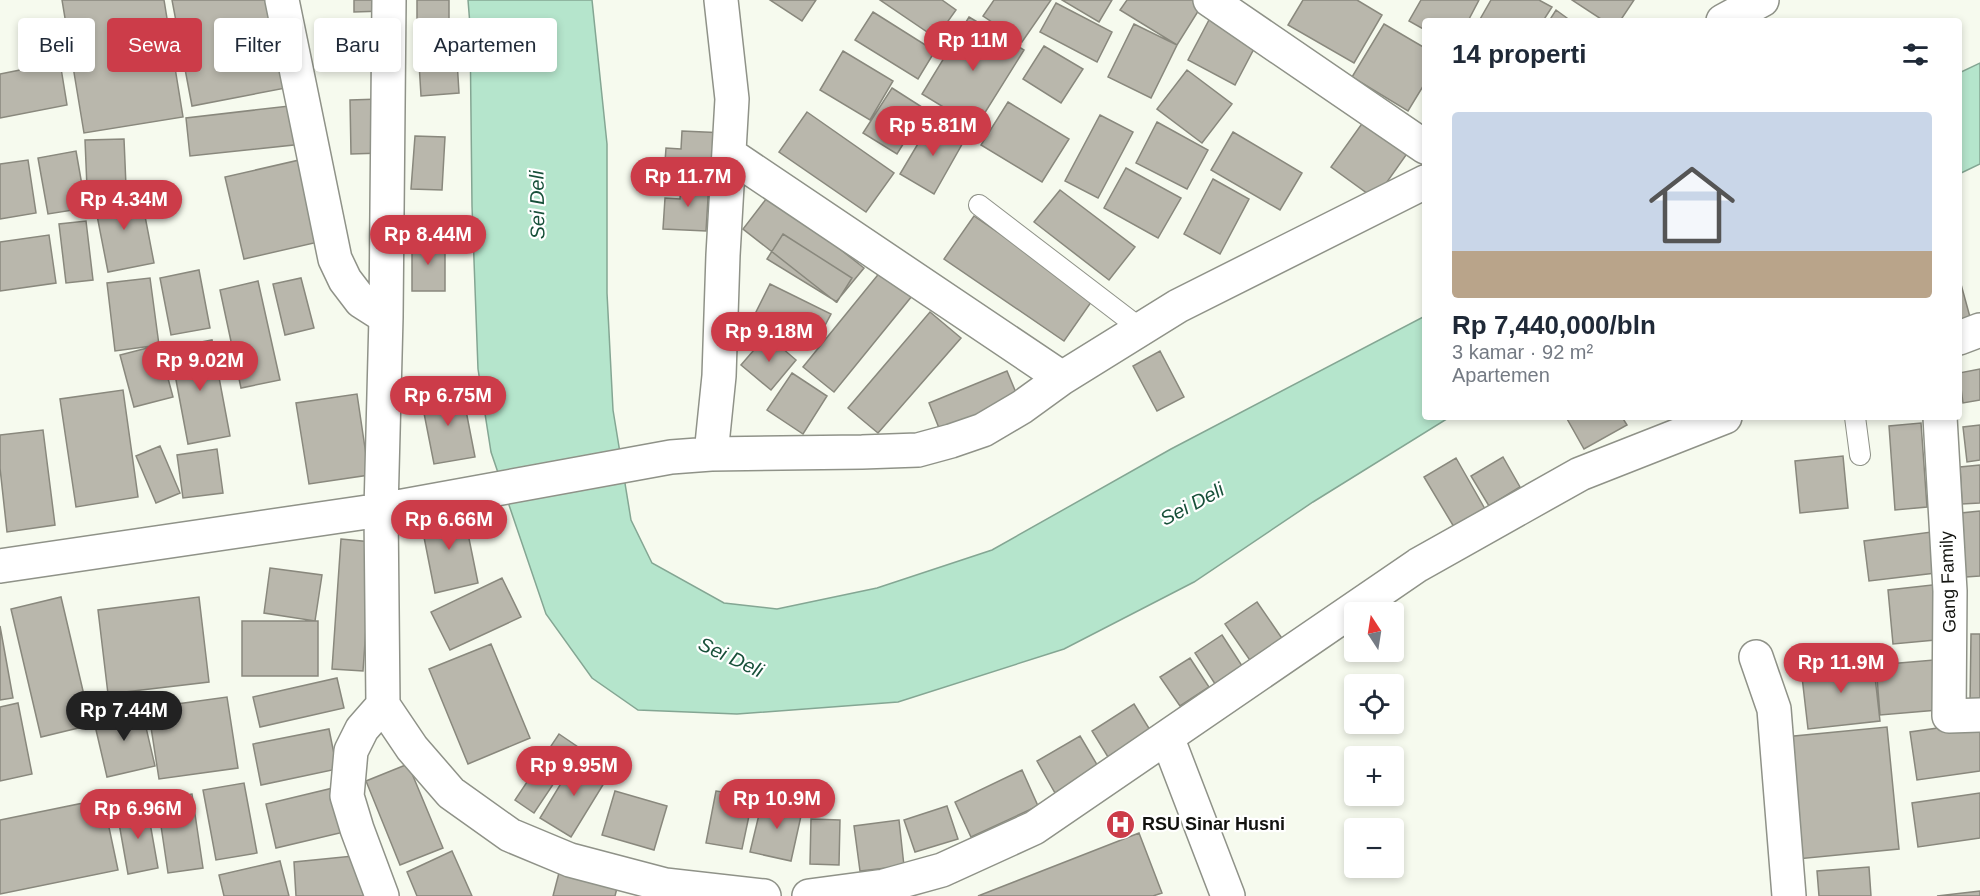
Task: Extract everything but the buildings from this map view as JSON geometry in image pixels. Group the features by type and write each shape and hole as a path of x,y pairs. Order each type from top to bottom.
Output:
{"street":[{"path":"282,0 335,259 345,280 361,301 386,317"},
{"path":"389,0 386,317 381,510 383,705 412,747 451,793 510,835 570,860 665,885 764,896"},
{"path":"711,454 719,376 732,99 721,0"},
{"path":"1210,0 1422,145"},
{"path":"1712,0 1712,18"},
{"path":"1729,18 1762,0"},
{"path":"729,154 1062,378"},
{"path":"0,566 381,510 671,457 711,454 862,453 918,450 982,429 1022,407 1062,378 1178,306 1422,184"},
{"path":"1962,337 1980,330"},
{"path":"809,896 885,891 942,870 1034,828 1418,565 1580,474 1717,420"},
{"name":"Gang Family","path":"1940,420 1950,591 1949,716 1980,715"},
{"path":"1756,657 1774,709 1789,896"},
{"path":"382,896 347,796 351,751 362,729 383,705"},
{"path":"1167,737 1228,896"}],"lane":[{"path":"979,205 1141,329"},
{"path":"1855,420 1860,455"}],"water":[{"name":"Sei Deli","path":"468,0 592,0 607,144 607,293 613,410 631,520 652,563 724,603 777,609 877,588 992,550 1171,449 1422,318 1422,420 1445,420 1313,502 1194,582 1064,649 898,702 737,714 638,710 592,678 546,614 491,452 478,369 472,206 471,72 557,72 557,18 469,18"},
{"path":"1980,63 1980,164 1962,173 1962,72"}],"place":[{"name":"RSU Sinar Husni","path":"1121,824"}]}
